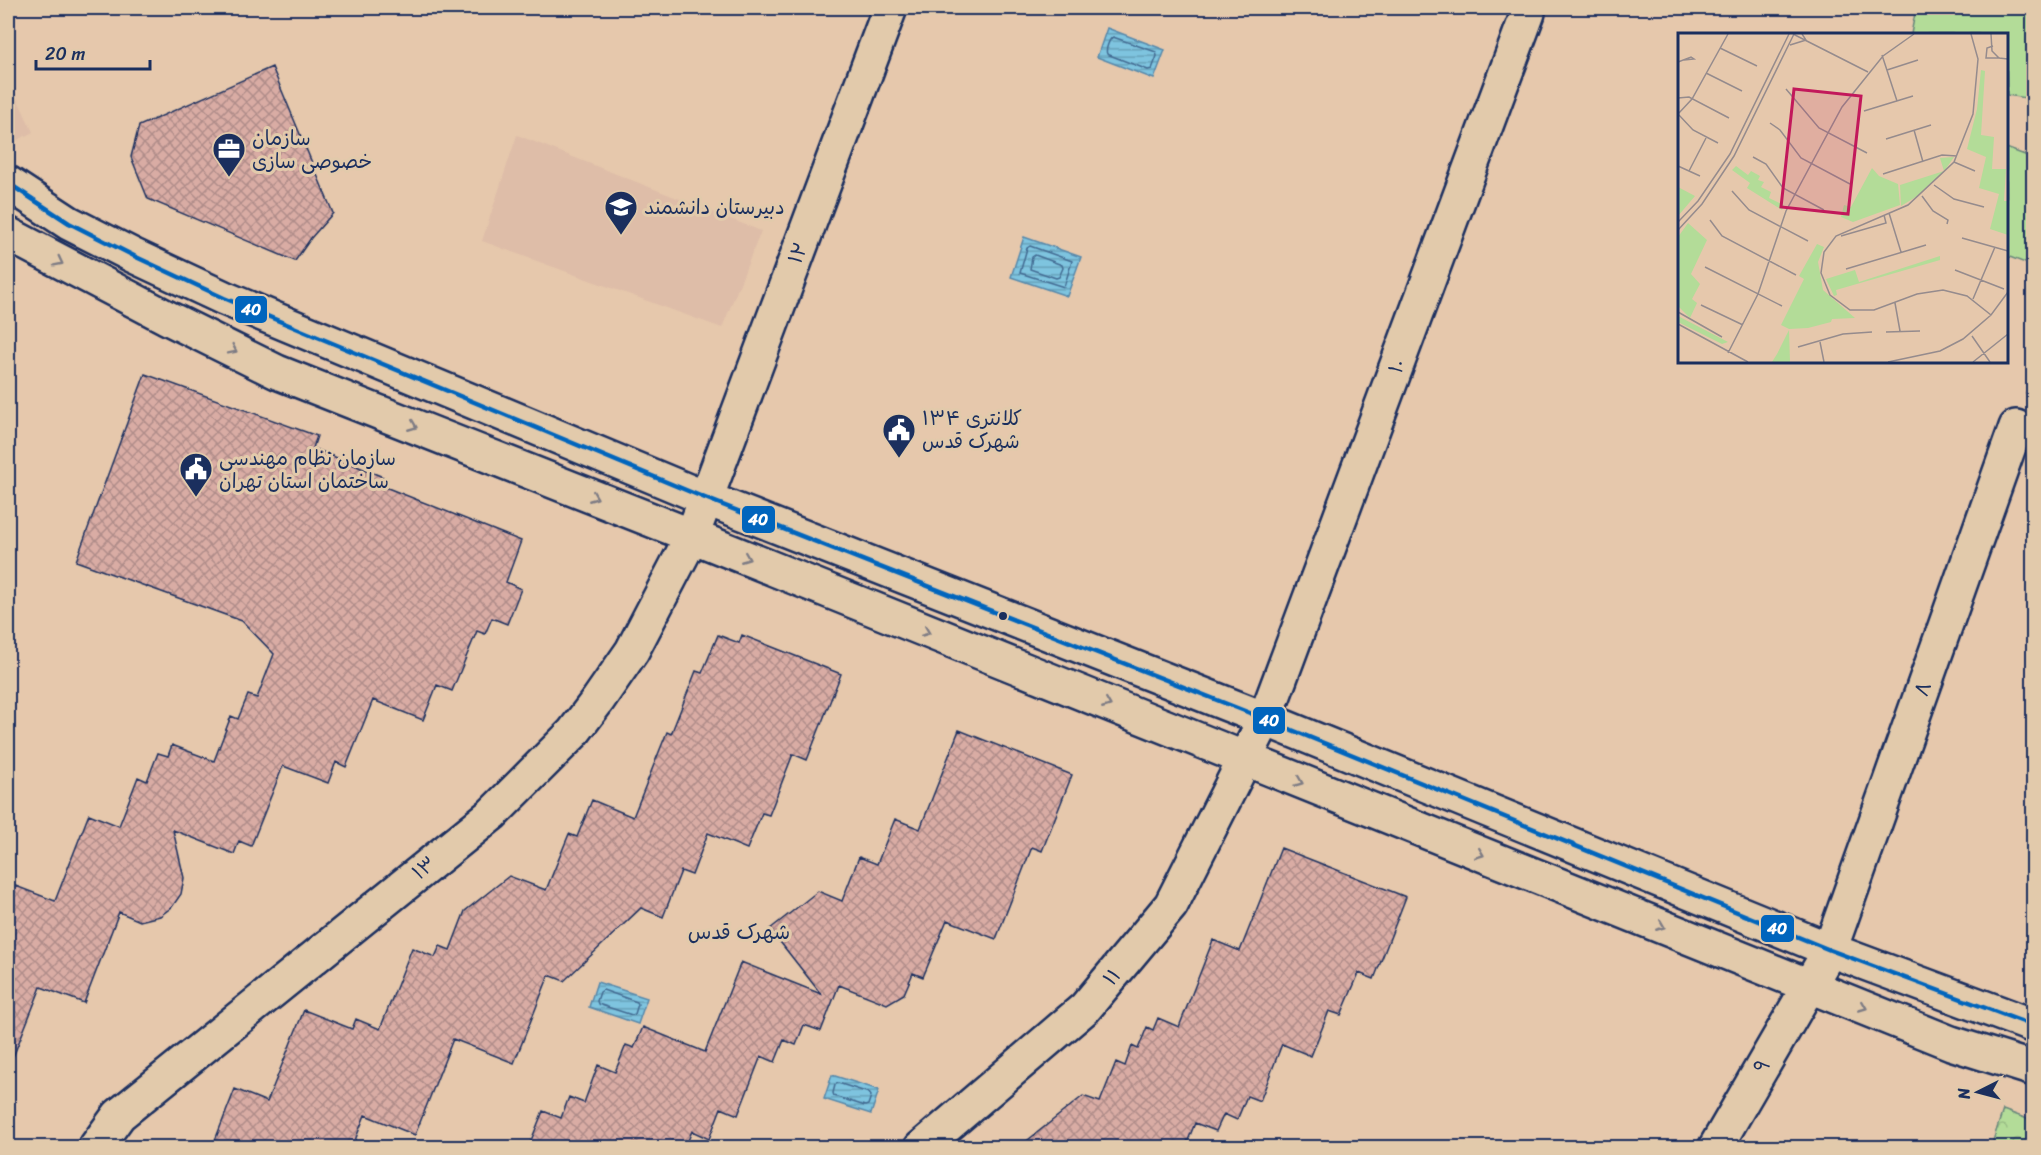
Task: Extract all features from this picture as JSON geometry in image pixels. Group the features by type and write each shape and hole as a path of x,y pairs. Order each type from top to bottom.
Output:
{"street":[{"name":"۱۲","path":"692,536 890,8"},
{"name":"۱۰","path":"1244,760 1265,719 1528,13"},
{"path":"8,183 69,223 224,298 705,498 1265,719 1830,950 2034,1026"},
{"path":"8,234 277,372 692,536 1951,1043 2034,1070"},
{"path":"312,386 328,341"},
{"name":"۸","path":"1809,986 1830,950 2016,427"},
{"name":"۱۳","path":"95,1148 119,1115 492,814 573,734 632,651 692,536"},
{"name":"۱۱","path":"921,1148 1085,1008 1171,905 1244,760"},
{"name":"۹","path":"1715,1148 1809,986"}],"shaded area":[{"path":"8,79 33,132 8,145"},
{"name":"دبیرستان دانشمند","path":"517,135 761,231 722,328 482,241"}],"green space":[{"path":"1916,8 2033,8 2033,99 2008,95 2008,33 1911,33"},
{"path":"2008,149 2033,158 2033,266 2008,256"},
{"path":"2003,1110 2033,1121 2033,1147 1991,1147"}],"water":[{"path":"1107,28 1165,50 1154,79 1097,57"},
{"path":"1024,237 1081,257 1067,296 1011,277"},
{"path":"597,982 647,998 638,1024 589,1007"},
{"path":"832,1075 879,1090 871,1114 824,1099"}],"building":[{"name":"سازمان خصوصی سازی","path":"272,67 333,213 295,261 148,199 131,157 139,126"},
{"path":"145,374 317,436 313,448 383,477 380,485 521,541 506,582 521,589 507,624 492,618 485,634 477,631 452,691 437,685 423,720 373,700 346,767 336,762 328,783 283,766 251,846 239,841 234,854 173,830 184,878 181,894 172,907 160,916 140,921 119,912 84,1003 41,987 8,1067 8,883 55,901 89,814 119,826 138,777 147,781 158,753 168,756 172,745 214,761 231,716 238,719 248,695 257,698 274,654 242,621 76,561"},
{"path":"718,635 739,643 742,635 841,674 807,760 793,754 769,815 762,813 747,849 708,833 692,875 681,871 663,917 641,908 564,981 549,975 514,1063 453,1039 415,1135 365,1115 352,1148 212,1148 235,1089 267,1102 304,1010 352,1029 356,1019 380,1029 412,948 435,957 440,946 450,950 465,911 509,876 546,890 569,834 577,837 592,800 633,817 667,732 671,734 696,671 702,673"},
{"path":"959,730 1072,775 1042,851 1032,847 996,939 947,920 923,977 913,973 904,994 887,1004 839,985 821,1031 804,1025 796,1045 784,1040 775,1062 761,1056 738,1115 721,1108 709,1139 692,1131 685,1148 528,1148 543,1111 561,1118 569,1097 584,1103 598,1065 615,1072 626,1045 634,1048 643,1027 705,1052 741,962 821,994 770,929 818,891 842,901 859,857 877,864 895,819 920,829"},
{"path":"1281,848 1406,897 1374,979 1359,973 1341,1015 1329,1011 1311,1056 1282,1044 1260,1101 1247,1096 1237,1120 1224,1114 1216,1131 1195,1123 1185,1148 1018,1148 1083,1096 1100,1102 1116,1062 1125,1066 1132,1046 1138,1049 1147,1027 1153,1030 1158,1018 1179,1027 1213,940 1240,951"}],"transit line":[{"name":"40","path":"8,183 69,223 224,298 705,498 1265,719 1830,950 2034,1026"}],"place":[{"name":"سازمان خصوصی سازی","path":"229,178"},
{"name":"دبیرستان دانشمند","path":"621,236"},
{"name":"کلانتری ۱۳۴ شهرک قدس","path":"899,459"},
{"name":"سازمان نظام مهندسی ساختمان استان تهران","path":"196,498"}],"district":[{"name":"شهرک قدس","path":"739,932"}]}
